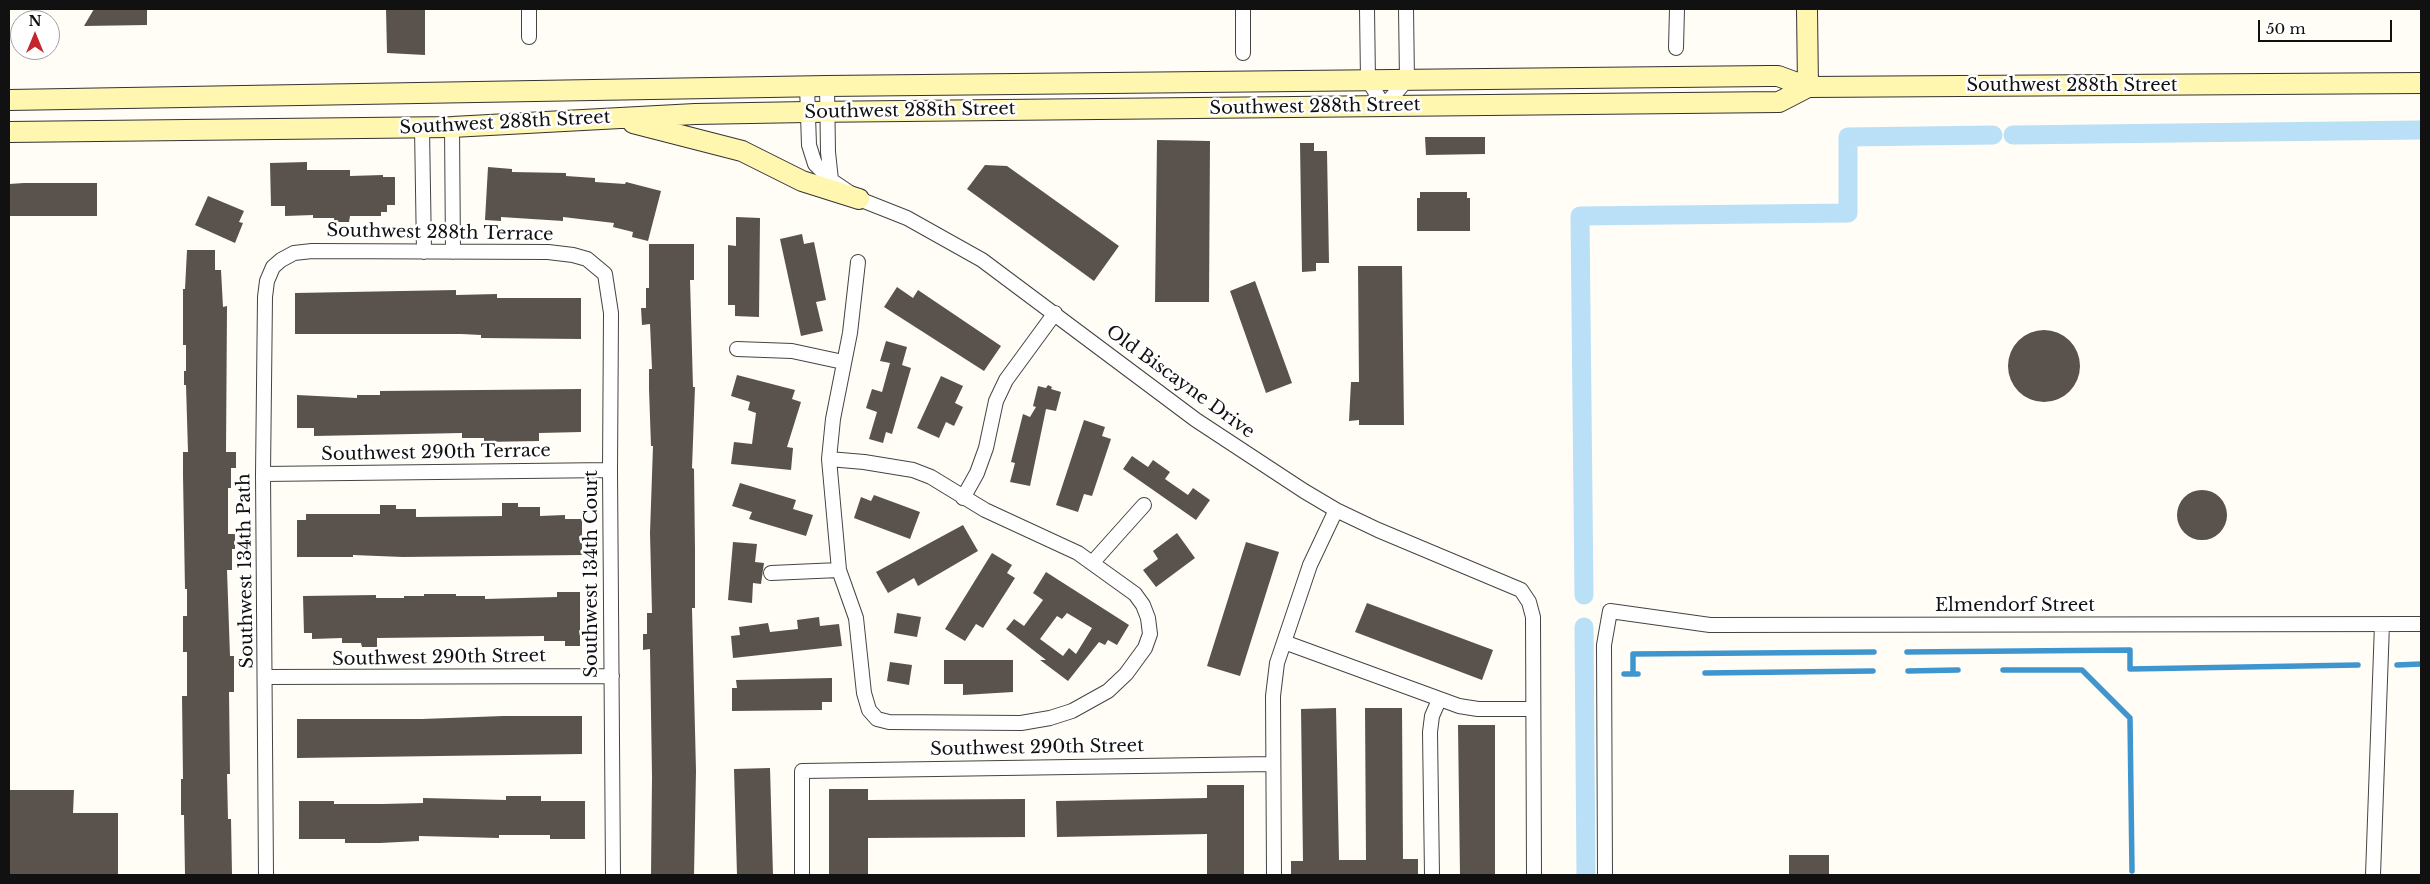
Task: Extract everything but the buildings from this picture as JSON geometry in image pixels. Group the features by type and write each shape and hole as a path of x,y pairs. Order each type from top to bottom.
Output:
{"main road":[{"path":"1808,9 1808,87"},
{"name":"Southwest 288th Street","path":"9,100 807,86 1778,76 1808,87 2421,83"},
{"path":"1046,84 1047,109"},
{"name":"Southwest 288th Street","path":"9,132 422,128 614,118 807,112 1779,102 1808,87"},
{"path":"614,118 742,152 802,181 858,199"}],"street":[{"path":"529,9 529,37"},
{"path":"1243,9 1243,53"},
{"path":"1367,9 1368,80 1384,106 1407,80 1406,9"},
{"path":"1676,9 1676,48"},
{"name":"Old Biscayne Drive","path":"807,86 807,112 811,155 815,164 831,180 858,199 907,218 960,246 1010,279 1196,420 1270,470 1336,510 1432,554 1521,590 1528,602 1533,617 1533,709"},
{"path":"827,86 831,180"},
{"path":"452,127 453,252"},
{"path":"422,128 424,252"},
{"name":"Southwest 288th Terrace","path":"273,267 294,253 312,251 540,252 573,254 587,259 604,274"},
{"path":"830,459 864,462 912,470 930,477 985,510 1078,553 1093,562 1135,594 1143,605 1148,618 1150,634 1145,648 1126,674 1100,696 1072,710 1050,718 1021,723 889,722 877,718 869,710 864,693 856,618 839,570 830,459 833,419 850,333 858,262"},
{"name":"Southwest 134th Path","path":"266,875 265,297 267,282 273,267"},
{"name":"Southwest 134th Court","path":"604,274 611,313 610,470 613,875"},
{"path":"963,498 977,473 986,448 996,401 1006,380 1055,313"},
{"path":"737,349 792,351 844,362"},
{"name":"Southwest 290th Terrace","path":"264,474 610,470"},
{"path":"1093,562 1144,505"},
{"path":"1274,875 1273,696 1278,663 1310,564 1336,510"},
{"path":"771,573 839,570"},
{"name":"Elmendorf Street","path":"1605,875 1604,645 1610,611 1710,625 2421,624"},
{"path":"2372,875 2382,624"},
{"path":"1284,642 1439,700 1478,709 1533,709 1534,875"},
{"name":"Southwest 290th Street","path":"266,677 612,676"},
{"path":"1432,875 1430,732 1432,716 1439,700"},
{"name":"Southwest 290th Street","path":"802,875 802,771 1272,764"}],"waterway":[{"path":"2013,135 2421,130"},
{"path":"1584,595 1580,216 1848,213 1848,137 1993,135"},
{"path":"1584,627 1586,875"},
{"path":"1907,652 2130,650 2130,669 2358,665"},
{"path":"1633,674 1633,654 1874,652"},
{"path":"2397,665 2421,664"},
{"path":"1908,671 1958,670"},
{"path":"2003,670 2082,670 2130,718 2132,871"},
{"path":"1705,673 1873,671"},
{"path":"1624,674 1638,674"}]}
